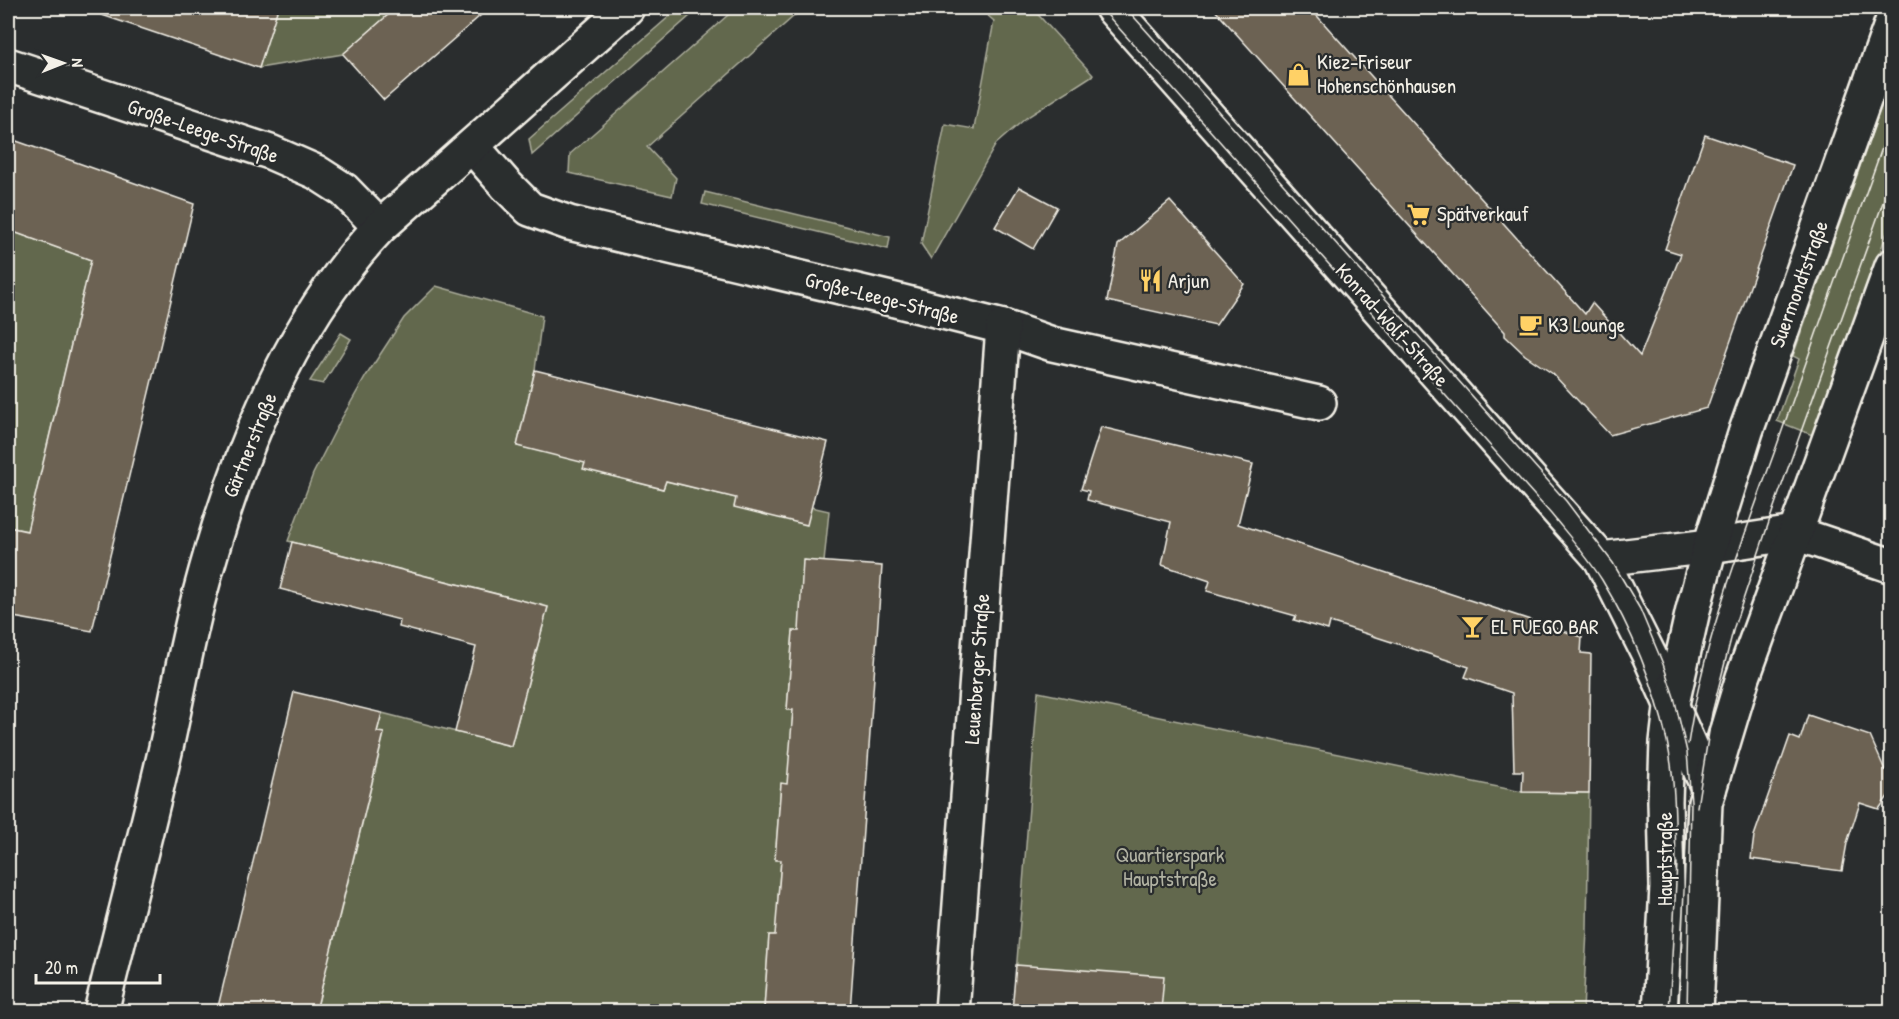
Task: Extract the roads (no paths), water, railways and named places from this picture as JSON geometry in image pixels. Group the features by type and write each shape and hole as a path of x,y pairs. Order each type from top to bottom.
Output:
{"street":[{"name":"Gärtnerstraße","path":"101,1011 165,753 200,592 238,467 283,365 326,297 361,248 380,227 627,8"},
{"name":"Konrad-Wolf-Straße","path":"1112,8 1601,559"},
{"name":"Suermondtstraße","path":"1710,546 1746,431 1892,22"},
{"name":"Große-Leege-Straße","path":"8,65 270,152 316,172 344,190 380,227"},
{"name":"Große-Leege-Straße","path":"472,146 530,208 570,223 891,298 1003,327 1052,344 1319,403"},
{"path":"1795,533 1892,266"},
{"name":"Leuenberger Straße","path":"952,1011 1003,327"},
{"path":"1601,559 1795,533 1892,566"},
{"name":"Hauptstraße","path":"1696,1011 1705,803 1743,677 1795,533"},
{"name":"Hauptstraße","path":"1660,1011 1667,887 1665,801 1667,742 1671,708 1710,546"},
{"name":"Hauptstraße","path":"1601,559 1650,657 1708,790"}],"tram line":[{"path":"1101,8 1551,514 1596,571 1613,598 1632,638 1649,679 1662,720 1672,773 1676,870"},
{"path":"1126,8 1566,501 1613,563 1640,609 1674,697 1687,752 1691,802 1687,1012"},
{"path":"1688,744 1703,667 1725,592 1892,120"},
{"path":"1697,807 1712,713 1734,627 1773,510 1892,177"},
{"path":"1669,1012 1677,863"}],"place":[{"name":"Kiez-Friseur Hohenschönhausen","path":"1299,74"},
{"name":"Spätverkauf","path":"1419,214"},
{"name":"Arjun","path":"1150,281"},
{"name":"K3 Lounge","path":"1530,325"},
{"name":"EL FUEGO BAR","path":"1473,627"}],"park label":[{"name":"Quartierspark Hauptstraße","path":"1170,867"}]}
